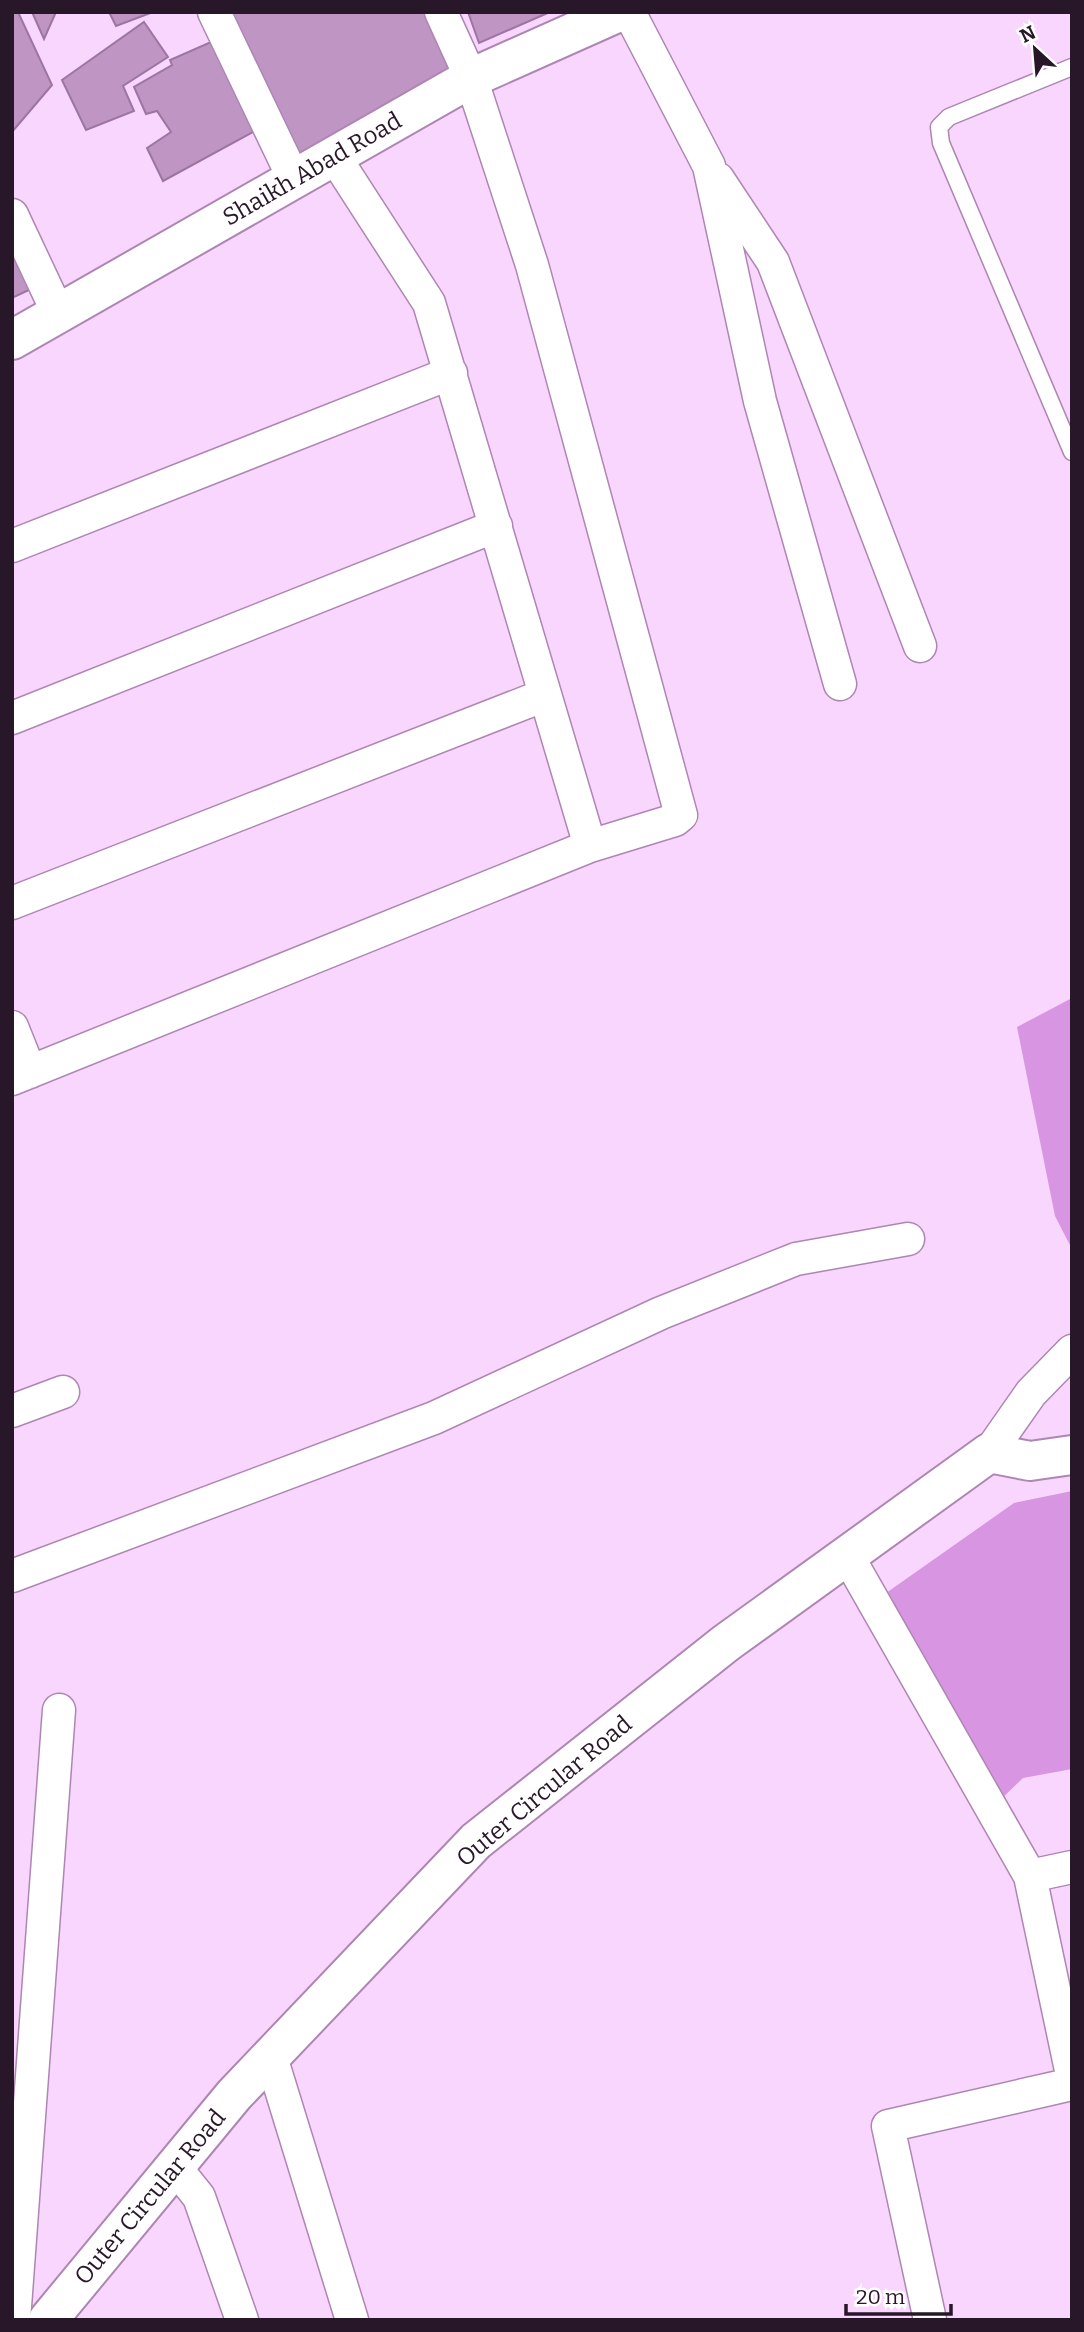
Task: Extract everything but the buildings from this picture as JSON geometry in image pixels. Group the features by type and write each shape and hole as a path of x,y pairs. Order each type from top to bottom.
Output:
{"main road":[{"name":"Shaikh Abad Road","path":"12,340 471,78 619,12"},
{"path":"989,1453 1030,1461 1072,1455"},
{"name":"Outer Circular Road","path":"48,2320 234,2095 476,1841 726,1643 989,1453"}],"street":[{"path":"214,12 293,179"},
{"path":"12,1027 21,1075 590,846 675,820 681,815 531,265 471,78 441,12"},
{"path":"629,12 709,166 774,262 920,646"},
{"path":"334,156 429,303 590,846"},
{"path":"709,166 760,401 840,684"},
{"path":"12,215 58,313"},
{"path":"12,546 451,373"},
{"path":"12,718 496,526"},
{"path":"12,903 545,695"},
{"path":"12,1576 435,1418 661,1313 796,1259 908,1239"},
{"path":"989,1453 1031,1393 1072,1351"},
{"path":"12,1411 63,1392"},
{"path":"847,1555 1030,1876 1072,2075"},
{"path":"14,2320 60,1710"},
{"path":"1030,1876 1072,1867"},
{"path":"271,2057 352,2320"},
{"path":"930,2320 888,2126 1072,2084"},
{"path":"175,2166 199,2197 242,2320"}],"lane":[{"path":"1072,67 949,117 939,127 941,143 1072,452"}],"shaded area":[{"path":"1072,998 1072,1249 1055,1216 1017,1027"},
{"path":"1072,1491 1072,1769 1023,1778 993,1807 879,1598 1014,1503"}]}
